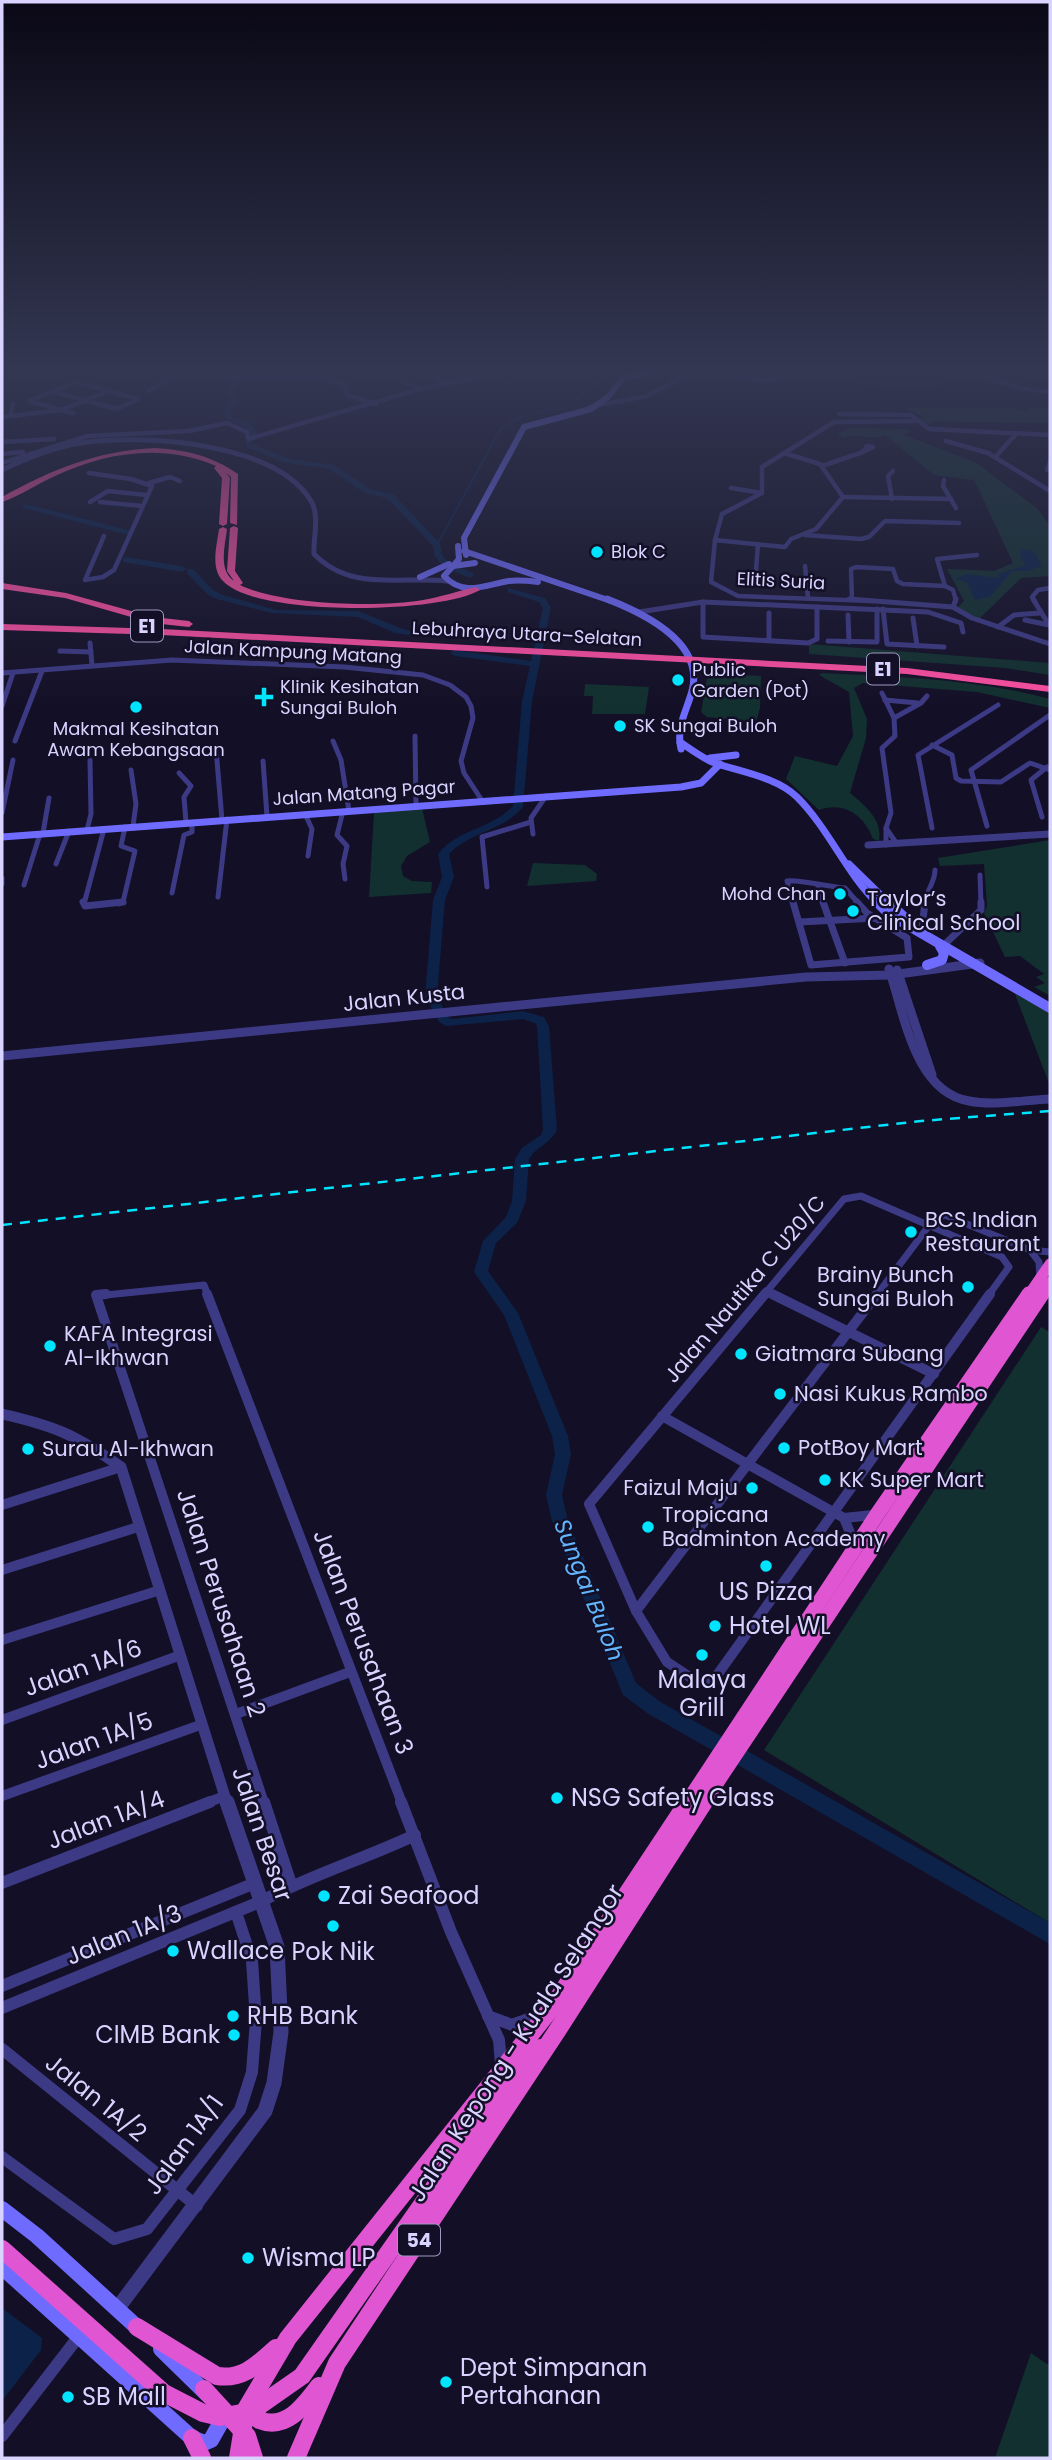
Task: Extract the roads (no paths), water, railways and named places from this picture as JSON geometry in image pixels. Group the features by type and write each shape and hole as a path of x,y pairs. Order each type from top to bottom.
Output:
{"highway":[{"path":"2,502 42,482"},
{"path":"226,482 220,569 226,581 260,597 395,605 442,600 476,590"},
{"path":"235,482 231,571 234,579 251,590 273,595 397,602 443,593 451,589 448,579"},
{"path":"221,552 233,552"},
{"path":"2,586 173,623 292,633"},
{"name":"Lebuhraya Utara–Selatan","path":"2,628 123,624 563,650 911,664 1050,682"},
{"name":"Lebuhraya Utara–Selatan","path":"2,628 92,629 515,647"},
{"name":"Lebuhraya Utara–Selatan","path":"715,657 907,671 1050,689"},
{"name":"54","path":"742,1731 1045,1280 1050,1264"},
{"name":"54","path":"742,1731 878,1513 1045,1280"},
{"name":"Jalan Kepong - Kuala Selangor","path":"501,2070 553,2006 742,1731"},
{"name":"Jalan Kepong - Kuala Selangor","path":"296,2458 337,2363 557,2031 721,1761"},
{"path":"2,2249 164,2393 205,2416 251,2412 274,2402 302,2376 523,2064 557,2031"},
{"name":"54","path":"238,2458 239,2426 254,2389 288,2338 501,2070"},
{"path":"136,2327 217,2376 228,2379 248,2371 288,2338"},
{"path":"254,2389 255,2412 259,2420 268,2426 279,2425 309,2399 337,2363"},
{"path":"204,2389 247,2436 254,2458"},
{"path":"192,2438 202,2458"}],"main road":[{"path":"494,482 464,538 459,559 448,579 476,590 495,587 505,582 548,583 638,616 659,628 685,650"},
{"path":"461,550 479,564"},
{"path":"461,550 506,570"},
{"path":"420,577 450,563 461,550"},
{"path":"453,566 479,564 506,570 639,612 660,623 685,646 692,666 693,684 678,729 680,748 722,767 758,776"},
{"path":"505,582 506,570"},
{"path":"442,600 523,584 548,583"},
{"path":"700,759 737,757 746,771"},
{"path":"700,759 707,769 704,781"},
{"path":"681,787 705,785 722,767"},
{"path":"704,781 722,767 746,771 780,786 806,806 847,862 899,914 969,962 1050,1008"},
{"name":"Jalan Matang Pagar","path":"2,836 681,787 704,781"},
{"path":"847,862 851,874 878,906 902,923 943,944"},
{"path":"872,887 891,912 890,915"},
{"path":"878,906 877,918 902,923"},
{"path":"927,965 942,960 943,944"},
{"path":"969,962 1000,979"},
{"path":"969,962 1050,1002"},
{"path":"2,2209 204,2389 216,2407 220,2424 211,2440 204,2443 192,2438 2,2267"}],"street":[{"path":"142,482 153,482"},
{"path":"292,482 309,496 316,512 314,554 331,569 349,576 388,582 448,579"},
{"path":"761,482 762,493"},
{"path":"833,482 843,496"},
{"path":"889,482 892,499"},
{"path":"944,482 956,508"},
{"path":"1035,482 1050,491"},
{"path":"104,536 85,580 103,577 114,570 152,486 149,483"},
{"path":"726,494 737,483"},
{"path":"731,488 762,493"},
{"path":"90,502 108,491 146,495"},
{"path":"762,493 724,512 715,540 785,547 791,539 816,529 843,496"},
{"path":"843,496 951,499"},
{"path":"100,502 142,506"},
{"path":"805,535 861,539 869,537 885,522 959,523"},
{"name":"Elitis Suria","path":"715,540 711,582 738,596 953,607 998,627 1050,644"},
{"path":"758,544 756,570 762,582"},
{"path":"944,586 938,557 977,555"},
{"path":"805,566 808,598"},
{"path":"852,600 851,569 893,569 897,581 903,584 944,586 953,590 957,603 953,607"},
{"path":"349,576 448,579"},
{"path":"1025,620 1049,625 1032,597 1038,590 1050,588"},
{"path":"639,612 651,613 703,602 880,609 941,614 961,623 963,632"},
{"path":"703,602 703,637 769,640 816,641 817,607"},
{"path":"660,623 658,616 684,604"},
{"path":"828,641 879,640 880,609"},
{"path":"880,609 885,642 944,647"},
{"path":"769,613 769,640"},
{"path":"998,627 1014,615 1040,613"},
{"path":"848,615 849,642"},
{"path":"913,618 917,646"},
{"path":"90,643 92,665"},
{"path":"60,650 91,652"},
{"name":"Jalan Kampung Matang","path":"2,673 172,660 344,667 423,675 459,690 471,706 473,718 461,761 464,773 481,800"},
{"path":"15,741 42,671"},
{"path":"2,706 13,673"},
{"path":"882,693 894,718 895,737 882,748 891,813 886,828 886,845"},
{"path":"894,718 921,703 927,696"},
{"path":"885,700 921,703"},
{"path":"932,828 918,757 932,745 998,705"},
{"path":"987,825 971,770 1050,715"},
{"path":"415,736 416,805"},
{"path":"333,741 341,760 346,811 337,835 347,846 343,864 345,879"},
{"path":"932,745 952,755 958,780 1000,782 1026,763 1049,768"},
{"path":"216,749 224,820 218,897"},
{"path":"2,813 13,760"},
{"path":"87,830 92,791 90,760"},
{"path":"263,761 267,816"},
{"path":"1042,817 1031,780 1049,768"},
{"path":"104,829 83,903 85,906 123,902 135,851 121,846 136,804 131,770"},
{"path":"172,893 184,835 192,832 184,797 191,786 179,773"},
{"path":"533,834 531,822 546,796"},
{"path":"24,885 42,834 49,798"},
{"path":"305,814 312,829 308,856"},
{"path":"486,887 482,836 531,822"},
{"path":"886,828 897,844"},
{"path":"57,864 69,831"},
{"path":"868,845 1050,834"},
{"path":"922,929 926,892 935,880 935,870"},
{"path":"943,944 981,910 980,875"},
{"path":"2,878 2,884"},
{"path":"788,880 818,887 845,888 877,918 907,938 909,957 811,965 788,880"},
{"path":"818,887 845,963"},
{"path":"800,922 890,915"},
{"name":"Jalan Kusta","path":"809,976 878,975 927,965 969,962"},
{"name":"Jalan Kusta","path":"2,1056 969,962"},
{"path":"894,971 895,985 922,1061 932,1079 948,1094 965,1100 1050,1099"},
{"path":"894,971 930,1062 932,1079"},
{"path":"878,975 895,985"},
{"name":"Jalan Nautika C U20/C","path":"636,1611 589,1504 844,1199 860,1196 928,1227"},
{"path":"928,1227 1002,1257 1009,1263 1007,1270 715,1678 706,1682 696,1681 667,1662 636,1611 928,1227 941,1215 1030,1250 1050,1251"},
{"path":"1030,1250 1039,1262 1045,1280"},
{"name":"Jalan Perusahaan 2","path":"204,1285 96,1295 291,1884"},
{"name":"Jalan Perusahaan 3","path":"204,1285 350,1672 485,2014 499,2040 501,2070"},
{"path":"766,1291 934,1374"},
{"path":"2,1414 50,1425 84,1441 121,1467"},
{"path":"662,1416 844,1518 866,1518 878,1513"},
{"path":"2,1505 121,1467"},
{"name":"Jalan Besar","path":"117,2309 197,2206 265,2111 274,2083 281,2032 277,1947 200,1725 121,1467"},
{"path":"844,1518 853,1534 855,1548"},
{"path":"2,1570 138,1527"},
{"path":"2,1640 157,1591"},
{"name":"Jalan 1A/6","path":"2,1720 178,1656"},
{"path":"236,1714 350,1672"},
{"name":"Jalan 1A/5","path":"2,1796 200,1725"},
{"name":"Jalan 1A/4","path":"2,1883 225,1796"},
{"name":"Jalan 1A/3","path":"2,2008 262,1901 291,1884 335,1871 415,1835"},
{"name":"Jalan 1A/3","path":"2,1986 256,1882"},
{"name":"Jalan 1A/1","path":"2,2157 114,2239 147,2229 240,2110 252,2071 256,2020 252,1961 236,1912"},
{"path":"485,2014 510,2026 524,2024 553,2006"},
{"name":"Jalan 1A/2","path":"2,2049 197,2206"},
{"path":"2,2436 80,2335"}],"water":[{"path":"1020,549 1034,551 1042,566 1028,571 1012,571 990,597 975,600 967,582 955,579 966,574 999,578 998,574 1026,565 1021,559"},
{"path":"2,2308 42,2338 41,2350 2,2401"}],"waterway":[{"name":"Sungai Buloh","path":"354,482 370,492 390,496 437,545 438,555 446,564"},
{"path":"437,545 472,482"},
{"path":"26,506 129,533"},
{"path":"126,560 182,569"},
{"name":"Sungai Buloh","path":"456,569 470,575"},
{"path":"190,571 210,592 220,597 272,610"},
{"name":"Sungai Buloh","path":"511,590 542,600 547,608 535,664"},
{"path":"280,611 359,614 398,631 410,632"},
{"path":"455,653 535,664"},
{"name":"Sungai Buloh","path":"535,664 527,701 518,807 502,821 460,840 443,854 448,877 439,900 431,996 443,1019 450,1023 523,1015 540,1020 543,1026 550,1130 546,1138 527,1151 522,1159 519,1201 512,1219 490,1241 481,1272 511,1313 560,1436 563,1454 554,1495 560,1521 629,1689 653,1707 1050,1934"}],"railway":[{"path":"2,1225 921,1121 1050,1111"}],"place":[{"name":"Blok C","path":"597,552"},
{"name":"Public Garden (Pot)","path":"678,680"},
{"name":"Klinik Kesihatan Sungai Buloh","path":"264,697"},
{"name":"Makmal Kesihatan Awam Kebangsaan","path":"136,707"},
{"name":"SK Sungai Buloh","path":"620,726"},
{"name":"Mohd Chan","path":"840,894"},
{"name":"Taylor’s Clinical School","path":"853,911"},
{"name":"BCS Indian Restaurant","path":"911,1232"},
{"name":"Brainy Bunch Sungai Buloh","path":"968,1287"},
{"name":"KAFA Integrasi Al-Ikhwan","path":"50,1346"},
{"name":"Giatmara Subang","path":"741,1354"},
{"name":"Nasi Kukus Rambo","path":"780,1394"},
{"name":"PotBoy Mart","path":"784,1448"},
{"name":"Surau Al-Ikhwan","path":"28,1449"},
{"name":"KK Super Mart","path":"825,1480"},
{"name":"Faizul Maju","path":"752,1488"},
{"name":"Tropicana Badminton Academy","path":"648,1527"},
{"name":"US Pizza","path":"766,1566"},
{"name":"Hotel WL","path":"715,1626"},
{"name":"Malaya Grill","path":"702,1655"},
{"name":"NSG Safety Glass","path":"557,1798"},
{"name":"Zai Seafood","path":"324,1896"},
{"name":"Pok Nik","path":"333,1926"},
{"name":"Wallace","path":"173,1951"},
{"name":"RHB Bank","path":"233,2016"},
{"name":"CIMB Bank","path":"234,2035"},
{"name":"Wisma LP","path":"248,2258"},
{"name":"Dept Simpanan Pertahanan","path":"446,2382"},
{"name":"SB Mall","path":"68,2397"}]}
